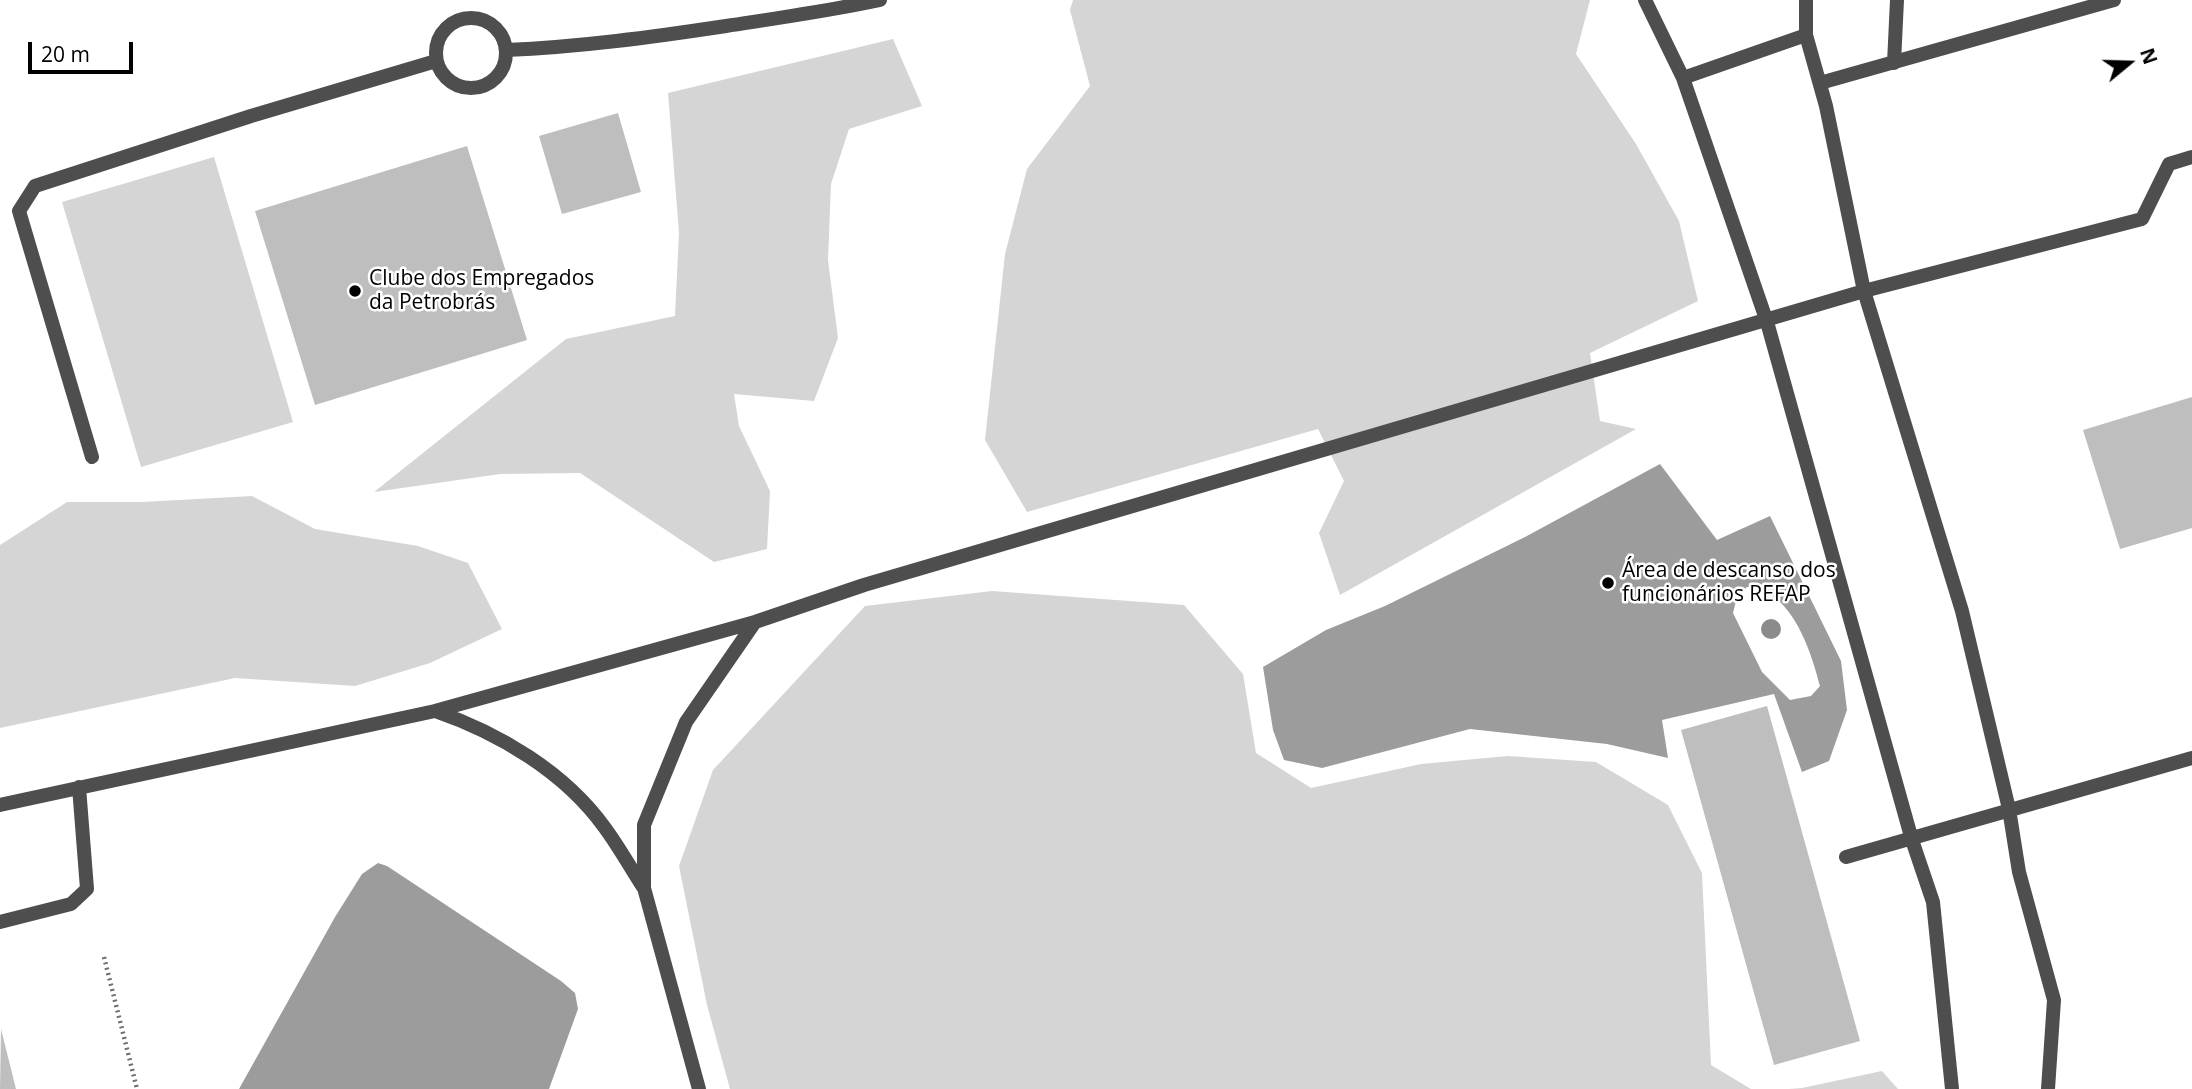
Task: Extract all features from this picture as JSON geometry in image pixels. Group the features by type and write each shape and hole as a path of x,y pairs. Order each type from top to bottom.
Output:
{"lane":[{"path":"506,50 570,47 649,37 838,9 880,0"},
{"path":"1645,0 1683,78 1767,322 1912,840 1933,902 1952,1089"},
{"path":"1806,0 1806,35 1820,83 1864,291 1962,611 2008,809 2019,872 2054,1000 2048,1089"},
{"path":"1894,63 1898,0"},
{"path":"1820,83 2114,0"},
{"path":"465,17 484,20 500,32 506,50 504,65 496,78 484,86 469,89 454,85 442,75 436,61 436,42 447,25 465,17"},
{"path":"1683,78 1806,35"},
{"path":"92,457 19,211 34,186 251,116 436,61"},
{"path":"0,805 435,712 755,622 864,584 1767,322 1864,291 2142,219 2169,164 2192,157"},
{"path":"699,1089 644,888 644,825 686,722 755,622"},
{"path":"435,712 478,726 557,777 604,826 644,888"},
{"path":"1846,857 2192,758"},
{"path":"0,922 71,904 87,889 79,788"}],"path":[{"path":"104,957 136,1089"}],"shaded area":[{"path":"1073,0 1590,0 1576,54 1636,144 1679,221 1698,301 1590,353 1600,421 1636,429 1340,595 1319,533 1344,481 1318,429 1027,512 985,440 1005,254 1027,169 1090,86 1070,10"},
{"path":"893,39 922,106 849,129 831,184 828,260 838,338 814,401 734,394 739,426 770,491 767,549 714,562 580,473 500,474 374,492 566,339 675,316 679,233 668,93"},
{"path":"214,157 293,422 141,467 62,202"},
{"name":"Área de descanso dos funcionários REFAP","path":"1660,464 1717,540 1770,516 1841,661 1847,710 1829,761 1802,772 1774,694 1662,720 1668,758 1607,744 1470,729 1322,768 1284,760 1273,730 1263,667 1326,630 1385,606 1525,537","holes":["1747,587 1762,590 1776,598 1787,610 1805,639 1820,686 1811,696 1790,700 1762,672 1733,613 1737,597"]},
{"path":"252,496 315,529 418,546 468,563 502,629 430,663 355,686 235,678 0,728 0,545 67,502 142,502"},
{"path":"992,591 1184,605 1243,674 1256,753 1311,788 1421,764 1508,756 1596,762 1668,805 1702,873 1711,1065 1751,1089 730,1089 707,1005 679,866 713,770 865,606"},
{"path":"378,863 387,866 561,981 575,993 578,1009 549,1089 239,1089 335,917 362,874"},
{"path":"1882,1071 1898,1089 1789,1089 1802,1088"}],"building":[{"path":"618,113 641,192 562,214 539,136"},
{"path":"467,146 527,340 315,405 255,211"},
{"path":"2192,397 2192,528 2120,549 2083,430"},
{"path":"1767,706 1860,1041 1774,1065 1681,730"},
{"path":"1,1029 16,1089 0,1089"}],"place":[{"name":"Clube dos Empregados da Petrobrás","path":"355,291"},
{"name":"Área de descanso dos funcionários REFAP","path":"1608,583"}]}
